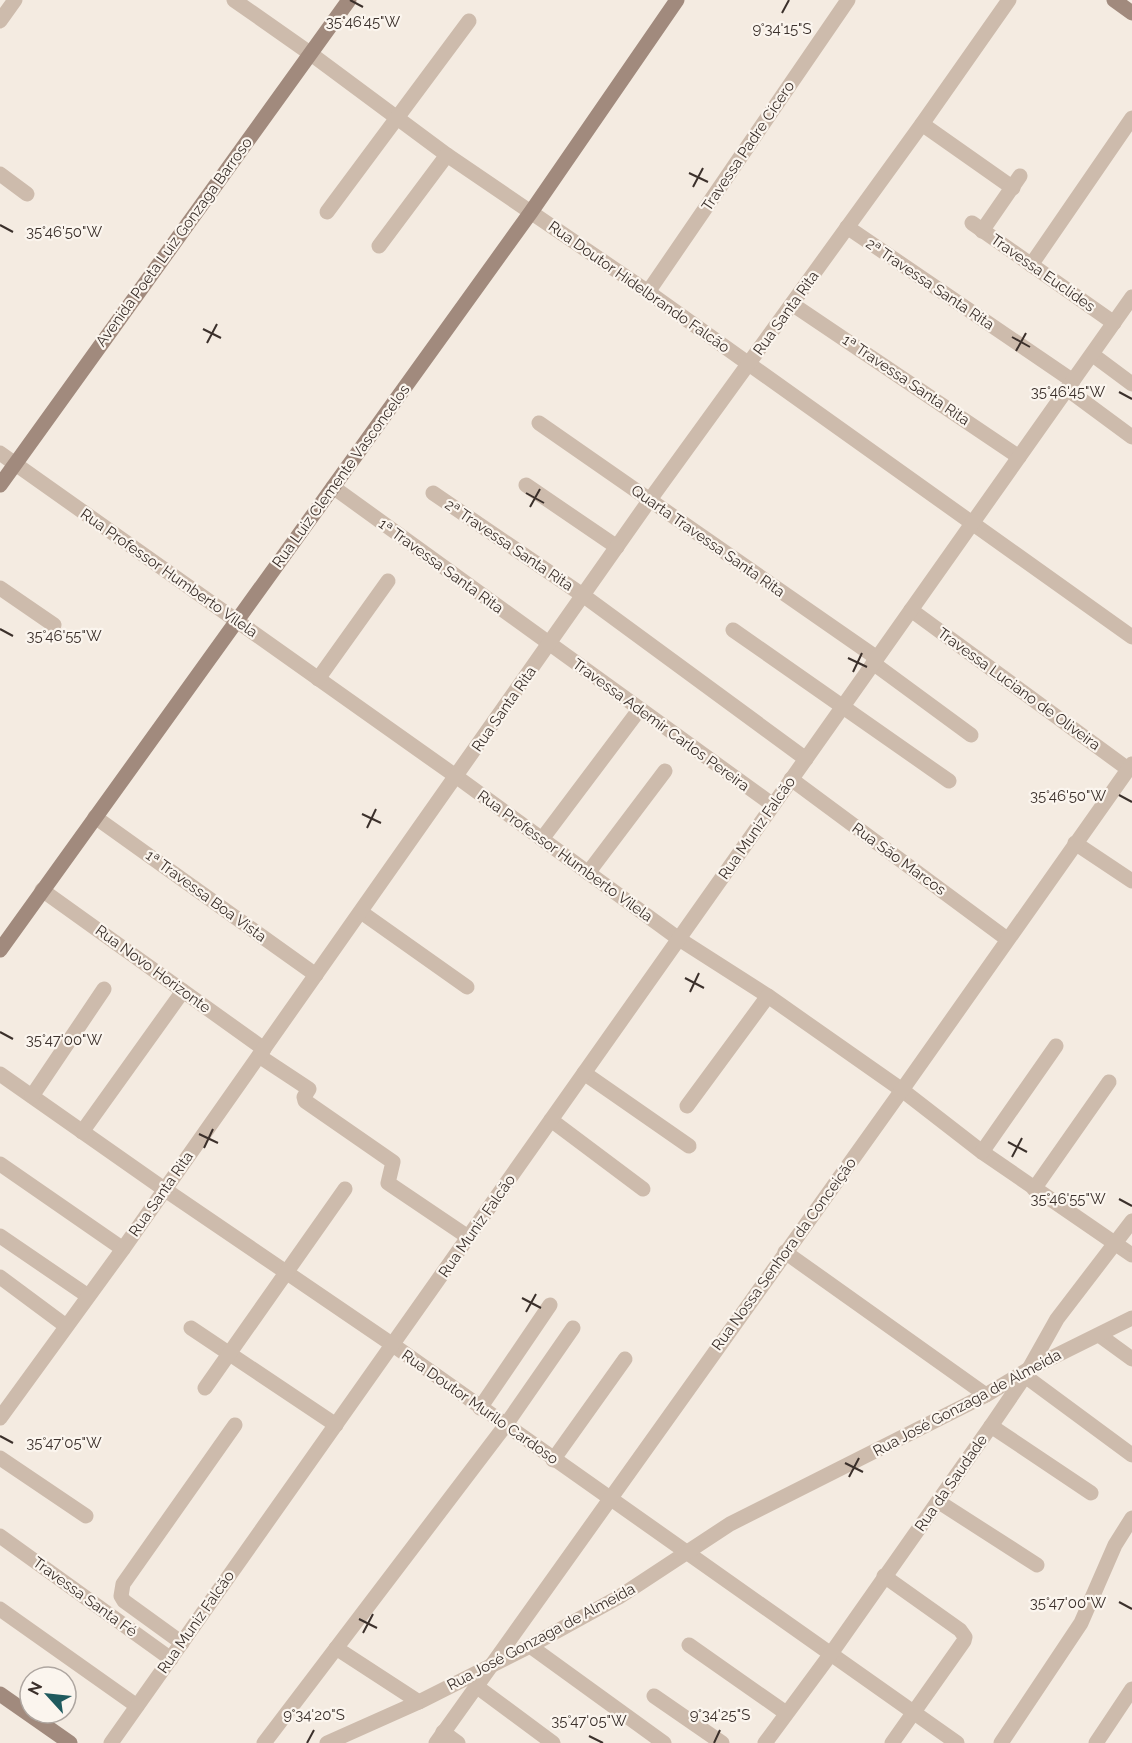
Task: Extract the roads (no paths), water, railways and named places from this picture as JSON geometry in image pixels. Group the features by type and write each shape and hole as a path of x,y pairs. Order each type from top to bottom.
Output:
{"street":[{"path":"0,21 15,0"},
{"name":"Rua Doutor Hidelbrando Falcão","path":"234,0 447,155 648,292 1132,637"},
{"name":"Avenida Poeta Luiz Gonzaga Barroso","path":"0,485 349,0"},
{"name":"Rua Luiz Clemente Vasconcelos","path":"0,950 531,212 677,0"},
{"name":"Travessa Padre Cícero","path":"648,292 848,0"},
{"name":"Rua Santa Rita","path":"0,1418 262,1053 649,501 1009,0"},
{"path":"1113,0 1132,13"},
{"path":"327,212 469,21"},
{"path":"1031,265 1132,118"},
{"name":"Travessa Euclides","path":"922,124 1017,182 977,227 1031,265 1122,320"},
{"path":"379,246 447,155"},
{"path":"0,174 27,194"},
{"name":"2ª Travessa Santa Rita","path":"847,227 1070,385 1132,437"},
{"name":"Rua Muniz Falcão","path":"111,1743 1070,385 1122,320 1132,297"},
{"name":"1ª Travessa Santa Rita","path":"792,304 1019,457"},
{"path":"1093,355 1132,384"},
{"name":"Quarta Travessa Santa Rita","path":"539,423 875,661"},
{"name":"Rua Professor Humberto Vilela","path":"0,453 457,777 679,939 768,996 823,1042 902,1090 982,1152 1132,1255"},
{"path":"526,486 617,547"},
{"name":"1ª Travessa Santa Rita","path":"333,487 549,645"},
{"name":"2ª Travessa Santa Rita","path":"433,493 584,596 806,759"},
{"path":"318,679 388,581"},
{"path":"0,588 54,625"},
{"name":"Travessa Luciano de Oliveira","path":"911,610 1130,766"},
{"path":"733,630 949,781"},
{"name":"Travessa Ademir Carlos Pereira","path":"549,645 773,805"},
{"path":"875,661 971,735"},
{"path":"542,839 639,710"},
{"name":"Rua Nossa Senhora da Conceição","path":"440,1738 1130,766"},
{"path":"588,873 665,771"},
{"name":"Rua São Marcos","path":"791,779 1007,939"},
{"name":"1ª Travessa Boa Vista","path":"95,817 316,975"},
{"path":"1075,843 1132,881"},
{"name":"Rua Novo Horizonte","path":"42,890 183,991 309,1089 304,1097 305,1101 393,1162 388,1183 468,1237"},
{"path":"361,912 467,987"},
{"path":"32,1096 104,989"},
{"path":"82,1132 183,991"},
{"path":"687,1106 768,996"},
{"path":"982,1152 1056,1046"},
{"path":"584,1073 689,1146"},
{"name":"Rua Doutor Murilo Cardoso","path":"0,1074 393,1345 957,1743"},
{"path":"1034,1189 1109,1082"},
{"path":"551,1120 643,1189"},
{"path":"0,1164 123,1249"},
{"path":"205,1388 228,1352 345,1189"},
{"name":"Rua da Saudade","path":"765,1743 939,1502 1027,1372 1057,1318 1132,1221"},
{"path":"0,1236 88,1296"},
{"path":"784,1252 986,1395"},
{"path":"0,1277 66,1326"},
{"path":"480,1408 550,1305"},
{"name":"Rua José Gonzaga de Almeida","path":"327,1743 419,1702 592,1616 730,1524 986,1395 1132,1318"},
{"path":"190,1328 336,1425"},
{"path":"264,1743 505,1426 573,1328"},
{"path":"1099,1335 1132,1359"},
{"path":"553,1460 625,1359"},
{"path":"1027,1372 1132,1455"},
{"path":"182,1643 124,1601 121,1596 123,1584 235,1425"},
{"path":"991,1426 1091,1492"},
{"path":"0,1458 86,1516"},
{"path":"939,1502 1037,1565"},
{"path":"1001,1743 1081,1623 1115,1545 1132,1518"},
{"name":"Travessa Santa Fé","path":"0,1536 171,1659"},
{"path":"884,1576 960,1630 965,1636 964,1641 892,1743"},
{"path":"0,1609 137,1706"},
{"path":"689,1645 786,1713"},
{"path":"530,1646 664,1743"},
{"path":"336,1648 419,1702"},
{"path":"476,1686 553,1743"},
{"path":"1096,1743 1127,1707 1132,1689"},
{"path":"0,1694 70,1743"},
{"path":"654,1696 722,1743"},
{"path":"440,1738 458,1743"}]}
